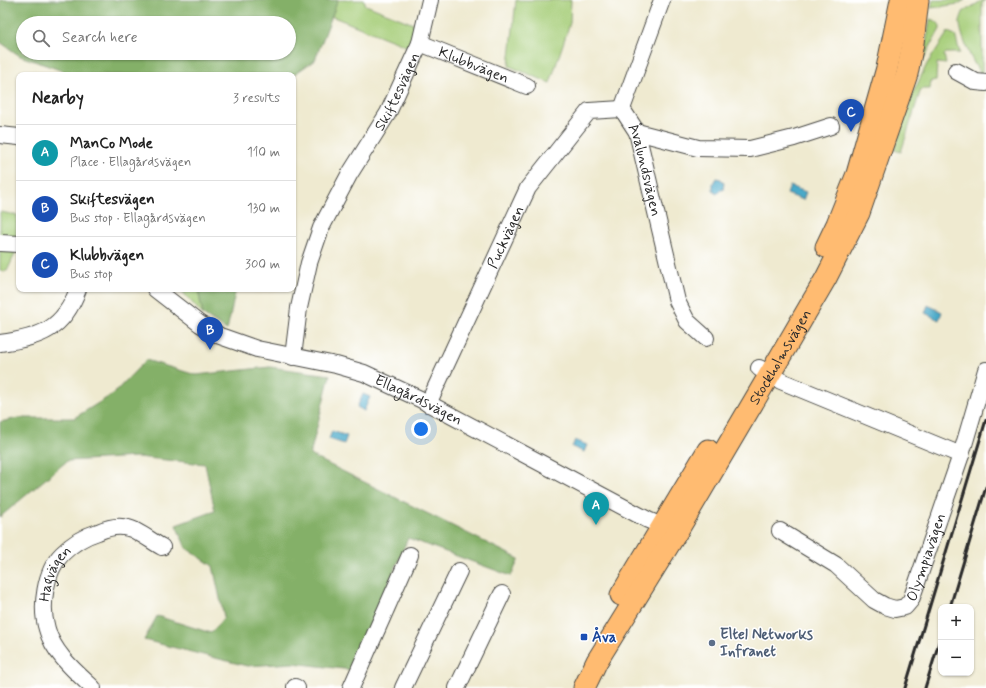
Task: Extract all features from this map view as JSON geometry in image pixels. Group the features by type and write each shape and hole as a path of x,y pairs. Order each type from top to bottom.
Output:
{"main road":[{"name":"Stockholmsvägen","path":"764,371 837,224 857,174 887,68 901,0"},
{"name":"Stockholmsvägen","path":"584,688 597,661 668,531 764,371 822,284 859,213 907,74 913,43 918,0"},
{"path":"913,43 925,0"},
{"name":"Stockholmsvägen","path":"569,688 585,656 668,531"}],"street":[{"name":"Skiftesvägen","path":"293,357 299,308 309,263 321,228 349,175 388,113 420,43 430,0"},
{"name":"Åvalundsvägen","path":"662,0 622,110 637,132 676,301 687,321 706,338"},
{"name":"Klubbvägen","path":"420,43 528,86"},
{"path":"956,71 976,82 986,83"},
{"name":"Puckvägen","path":"428,404 528,188 589,111 622,110"},
{"path":"637,132 698,148 750,149 794,138 831,126"},
{"path":"0,135 16,137"},
{"path":"0,243 16,244"},
{"path":"0,343 30,338 50,330 66,314 77,292"},
{"name":"Ellagårdsvägen","path":"159,292 200,324 220,336 257,349 336,365 364,373 428,404 668,531"},
{"name":"Olympiavägen","path":"780,531 836,564 874,600 895,609 905,607 911,600 961,455 986,370"},
{"path":"764,371 781,382 961,455"},
{"name":"Hagvägen","path":"93,688 62,657 47,629 44,610 45,590 51,570 61,555 73,545 91,534 111,528 129,528 162,547"},
{"path":"351,688 410,555"},
{"path":"403,688 459,571"},
{"path":"457,688 502,594"}],"green space":[{"path":"0,0 338,0 315,60 296,73 65,72 31,60 296,60 296,16 16,16 16,53 0,42"},
{"path":"338,0 364,0 366,5 416,25 411,48 331,16"},
{"path":"516,0 571,0 570,23 550,83 509,66"},
{"path":"933,0 965,0 958,4 931,8"},
{"path":"983,0 986,0 982,3 982,75 968,52 961,31 960,20 963,12"},
{"path":"930,19 938,23 940,29 924,58"},
{"path":"948,32 955,35 960,53 946,53 944,55 946,64 937,63 936,80 931,81 930,89 921,89 901,152 894,150 913,93 927,64"},
{"path":"0,212 16,215 16,234 15,254 7,271 0,271"},
{"path":"183,292 199,292 203,315"},
{"path":"199,292 235,292 227,330 203,315"},
{"path":"146,360 196,375 270,367 330,375 310,455 519,559 511,576 408,538 352,670 293,663 247,666 144,640 157,616 211,633 224,617 213,566 186,548 176,525 215,511 205,464 137,457 67,461 0,517 0,422 18,418 74,418 113,394"}],"water":[{"path":"716,178 721,179 724,183 723,190 720,190 716,194 713,190 713,183"},
{"path":"790,186 806,192 803,200 787,194"},
{"path":"928,305 942,312 939,320 925,313"},
{"path":"363,394 370,397 364,411 357,407"},
{"path":"332,431 347,436 344,444 329,439"},
{"path":"575,440 587,445 584,452 572,447"}],"railway":[{"path":"905,688 986,420"},
{"path":"951,604 986,487"},
{"path":"925,688 940,640"}],"place":[{"name":"Klubbvägen","path":"851,132"},
{"name":"Skiftesvägen","path":"210,350"},
{"name":"ManCo Mode","path":"596,525"},
{"name":"Åva","path":"584,637"},
{"name":"Eltel Networks Infranet","path":"712,643"}]}
